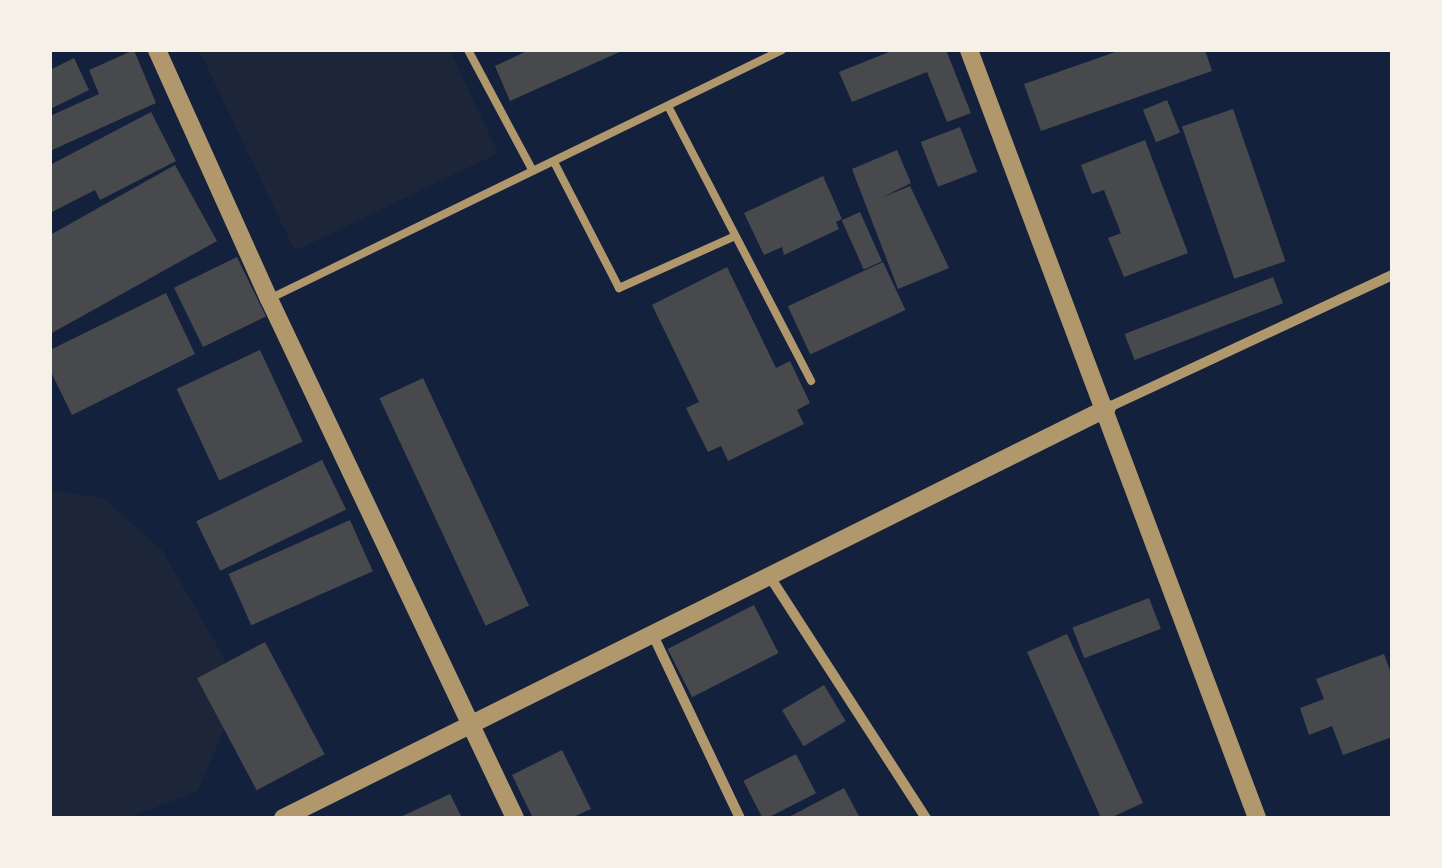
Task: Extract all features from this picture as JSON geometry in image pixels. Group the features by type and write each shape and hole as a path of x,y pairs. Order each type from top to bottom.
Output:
{"street":[{"path":"157,50 270,300 516,818"},
{"path":"975,51 1257,818"},
{"path":"283,818 1107,408 1392,275"},
{"path":"770,577 926,818"},
{"path":"652,632 740,818"}],"lane":[{"path":"468,50 533,171"},
{"path":"270,300 782,50"},
{"path":"668,106 811,381"},
{"path":"554,162 618,288 735,236"}],"shaded area":[{"path":"199,50 450,50 498,153 295,251"},
{"path":"50,490 103,498 162,550 223,656 232,710 198,791 127,818 50,818"}],"building":[{"path":"134,50 156,103 50,151 50,116 99,94 89,70"},
{"path":"529,50 624,50 510,101 495,66"},
{"path":"894,50 946,50 971,113 947,122 927,72 852,102 839,72"},
{"path":"1121,50 1205,50 1212,71 1041,131 1024,84"},
{"path":"74,58 89,90 50,109 50,70"},
{"path":"1167,100 1180,132 1156,142 1143,110"},
{"path":"1233,109 1285,261 1234,279 1182,127"},
{"path":"151,112 176,161 100,200 95,190 50,213 50,165"},
{"path":"960,127 977,172 938,187 921,142"},
{"path":"1145,140 1188,253 1124,277 1108,238 1121,233 1104,190 1092,194 1081,165"},
{"path":"897,150 911,183 881,198 910,186 949,268 898,289 852,169"},
{"path":"175,165 217,241 50,334 50,235"},
{"path":"823,176 842,219 836,222 839,229 784,255 782,247 764,255 744,213"},
{"path":"860,212 882,261 864,269 842,220"},
{"path":"237,257 266,316 203,347 174,288"},
{"path":"883,262 905,310 810,354 788,306"},
{"path":"727,267 776,368 790,361 810,403 797,410 804,424 728,461 721,446 708,452 686,408 699,402 652,305"},
{"path":"1273,277 1283,303 1135,360 1125,334"},
{"path":"166,293 195,354 72,415 50,370 50,350"},
{"path":"260,350 303,442 219,480 177,389"},
{"path":"423,378 529,605 486,626 379,398"},
{"path":"322,460 346,509 220,571 196,521"},
{"path":"350,520 373,571 251,625 228,574"},
{"path":"1149,598 1161,629 1084,658 1072,627"},
{"path":"754,605 779,653 692,697 668,649"},
{"path":"1067,634 1143,803 1110,818 1101,818 1027,652"},
{"path":"265,642 325,754 257,790 197,678"},
{"path":"1384,654 1392,676 1392,737 1343,755 1332,726 1309,735 1300,708 1324,699 1316,679"},
{"path":"824,685 846,721 804,746 782,710"},
{"path":"562,750 591,809 571,818 533,818 512,775"},
{"path":"796,754 816,793 762,818 743,781"},
{"path":"844,788 860,818 787,818"},
{"path":"450,794 462,818 398,818"}]}
